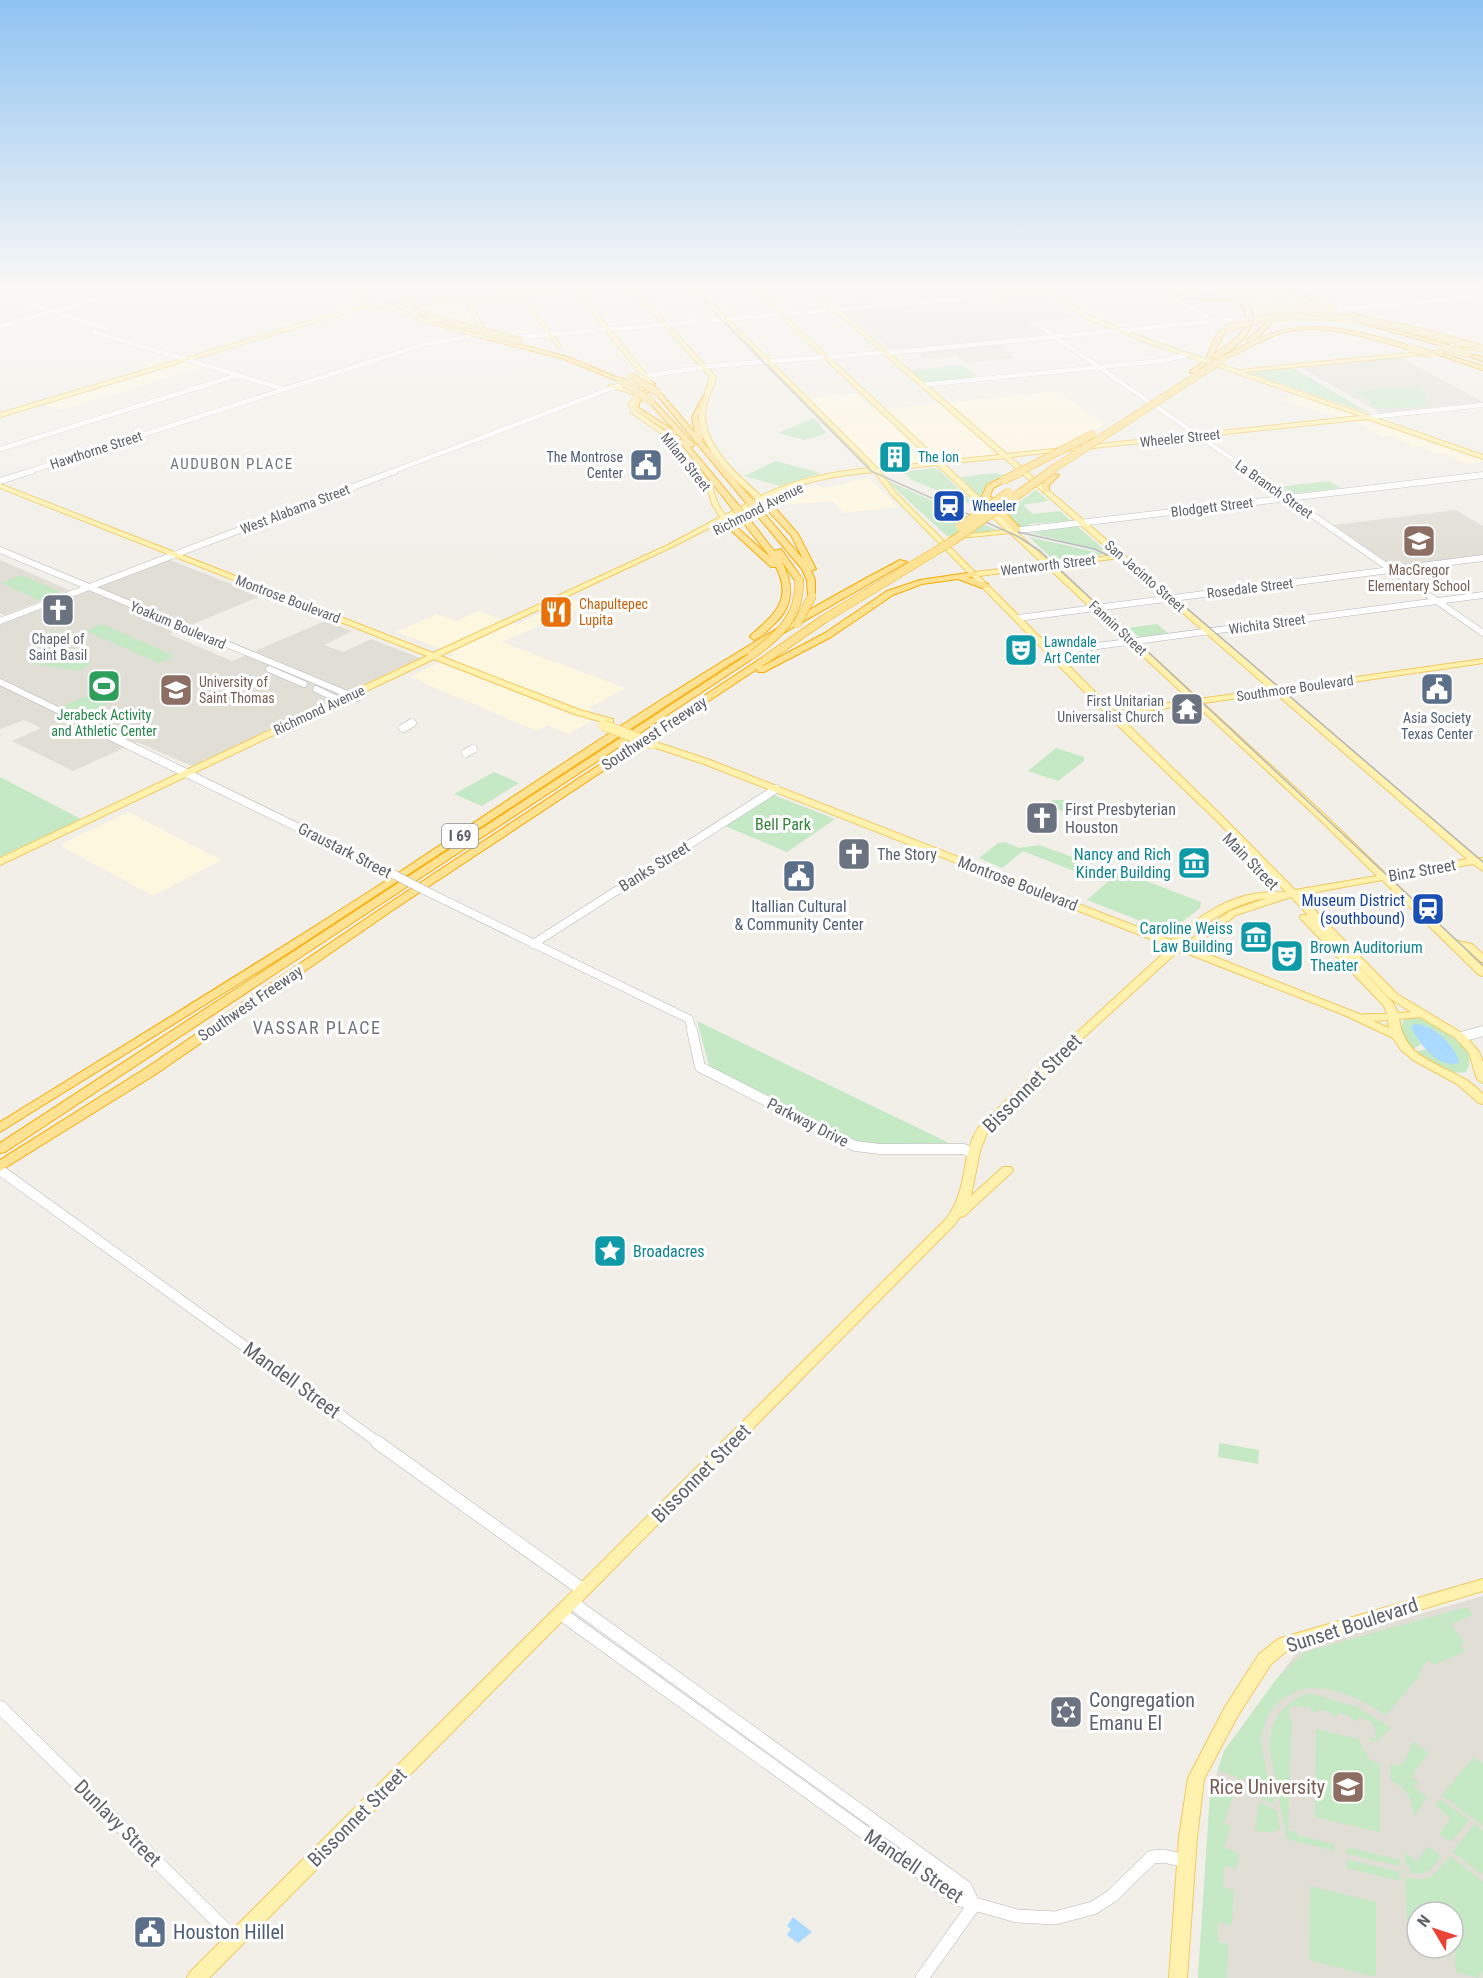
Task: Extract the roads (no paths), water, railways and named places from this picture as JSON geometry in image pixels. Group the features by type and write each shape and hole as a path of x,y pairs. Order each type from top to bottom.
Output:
{"highway":[{"path":"602,377 638,393 650,401 752,516 800,580"},
{"path":"633,377 658,393 666,402 704,448 743,506"},
{"name":"Southwest Freeway","path":"3,1171 671,720 710,698 756,655 832,598 903,562 952,532 1182,377"},
{"name":"Southwest Freeway","path":"0,1128 412,868 756,655 824,619 954,540 1067,459 1195,377"},
{"path":"648,380 654,397 676,431 752,516 790,548 813,580"},
{"path":"648,380 636,403 636,409 676,431"},
{"path":"704,448 695,417 706,396"},
{"path":"666,402 712,469"},
{"path":"1046,490 1046,484 1055,475 1146,409"},
{"path":"1015,532 986,496 990,488 1100,431"},
{"path":"0,1149 790,634 812,596 813,580 800,543 773,511"},
{"path":"752,516 780,566 787,592 784,606 756,655"},
{"path":"727,522 772,563 785,579"},
{"path":"671,720 756,655 787,626 800,598 800,580 790,548"},
{"path":"710,698 828,635 890,594 920,582 974,574"},
{"path":"948,577 985,586"}],"main road":[{"path":"0,414 127,377"},
{"path":"638,393 648,380 646,377"},
{"path":"713,377 701,413 704,434 715,450 773,511"},
{"name":"Main Street","path":"779,377 868,472 882,486 888,488"},
{"name":"Main Street","path":"781,377 878,471 888,488 1052,652 1287,894 1393,996 1422,1015 1435,1018 1461,1036 1478,1054 1480,1077"},
{"name":"Fannin Street","path":"848,377 1383,876 1483,973"},
{"name":"San Jacinto Street","path":"913,377 1480,863"},
{"path":"1255,377 1483,457"},
{"name":"Milam Street","path":"638,393 631,406 633,412 664,433 710,487 715,504 727,522"},
{"name":"Wheeler Street","path":"878,471 1370,417"},
{"name":"Richmond Avenue","path":"0,869 348,699 727,522 787,487 813,478 878,471"},
{"name":"Montrose Boulevard","path":"0,483 175,555 776,789 1172,948"},
{"name":"Blodgett Street","path":"940,540 1015,532"},
{"name":"Wentworth Street","path":"974,574 1122,556"},
{"name":"Southmore Boulevard","path":"1111,715 1483,661"},
{"name":"Richmond Avenue","path":"0,862 112,813"},
{"name":"Binz Street","path":"1287,894 1383,876 1480,863"},
{"name":"Bissonnet Street","path":"196,1978 951,1221 963,1203 969,1186 972,1153 975,1141 982,1131 1172,948 1223,907 1269,893 1287,894"},
{"name":"Main Street","path":"1287,894 1389,1005 1394,1017 1397,1036"},
{"name":"Bissonnet Street","path":"1172,948 1184,948 1233,912 1287,894"},
{"path":"1454,943 1468,946 1483,959"},
{"path":"1184,948 1348,1012 1397,1036 1420,1061 1451,1075 1483,1100"},
{"path":"1348,1012 1378,1018 1408,1013 1422,1015"},
{"path":"1451,1075 1480,1077"},
{"path":"951,1221 1007,1170"},
{"name":"Sunset Boulevard","path":"1178,1978 1186,1861 1196,1778 1231,1712 1265,1659 1284,1644 1483,1585"}],"street":[{"path":"0,447 224,377"},
{"path":"246,377 284,389"},
{"name":"Hawthorne Street","path":"0,483 321,377"},
{"name":"West Alabama Street","path":"0,621 616,385 661,377"},
{"path":"922,385 998,377"},
{"name":"La Branch Street","path":"1114,377 1483,633"},
{"name":"Wheeler Street","path":"1370,417 1483,405"},
{"name":"Blodgett Street","path":"1015,532 1082,522 1483,475"},
{"name":"Yoakum Boulevard","path":"0,550 348,699"},
{"name":"Yoakum Boulevard","path":"0,555 348,699"},
{"name":"Rosedale Street","path":"1016,616 1096,608 1483,558"},
{"name":"Wichita Street","path":"1052,652 1483,595"},
{"name":"Graustark Street","path":"0,682 688,1019"},
{"path":"403,728 412,723"},
{"name":"Banks Street","path":"533,944 776,789"},
{"name":"Parkway Drive","path":"688,1019 700,1067 855,1146 880,1149 964,1149 972,1153"},
{"path":"1461,1036 1483,1031"},
{"name":"Mandell Street","path":"3,1171 583,1590"},
{"name":"Mandell Street","path":"566,1607 957,1899 974,1905"},
{"name":"Dunlavy Street","path":"0,1707 235,1939"},
{"path":"922,1978 974,1905 1006,1914 1063,1919 1084,1914 1114,1895 1152,1857 1163,1856 1186,1861"}],"water":[{"path":"1414,1024 1428,1027 1442,1037 1457,1056 1459,1063 1444,1063 1430,1054 1414,1033 1411,1027"},
{"path":"793,1917 812,1932 798,1943 787,1935 791,1929 787,1926"}],"tram line":[{"path":"778,377 871,471 1017,536 1040,551 1483,965"},
{"path":"1018,532 1094,549 1142,570 1483,862"}],"place":[{"name":"The Ion","path":"895,457"},
{"name":"The Montrose Center","path":"646,465"},
{"name":"Wheeler","path":"949,506"},
{"name":"MacGregor Elementary School","path":"1419,541"},
{"name":"Chapel of Saint Basil","path":"58,610"},
{"name":"Chapultepec Lupita","path":"556,612"},
{"name":"Lawndale Art Center","path":"1021,650"},
{"name":"Jerabeck Activity and Athletic Center","path":"104,686"},
{"name":"Asia Society Texas Center","path":"1437,689"},
{"name":"University of Saint Thomas","path":"176,690"},
{"name":"First Unitarian Universalist Church","path":"1187,709"},
{"name":"First Presbyterian Houston","path":"1042,818"},
{"name":"The Story","path":"854,854"},
{"name":"Nancy and Rich Kinder Building","path":"1194,863"},
{"name":"Itallian Cultural & Community Center","path":"799,876"},
{"name":"Museum District (southbound)","path":"1428,909"},
{"name":"Caroline Weiss Law Building","path":"1256,937"},
{"name":"Brown Auditorium Theater","path":"1287,956"},
{"name":"Broadacres","path":"610,1251"},
{"name":"Congregation Emanu El","path":"1066,1712"},
{"name":"Rice University","path":"1348,1787"},
{"name":"Houston Hillel","path":"150,1932"}],"district":[{"name":"AUDUBON PLACE","path":"232,464"},
{"name":"VASSAR PLACE","path":"317,1028"}],"park label":[{"name":"Bell Park","path":"783,824"}]}
